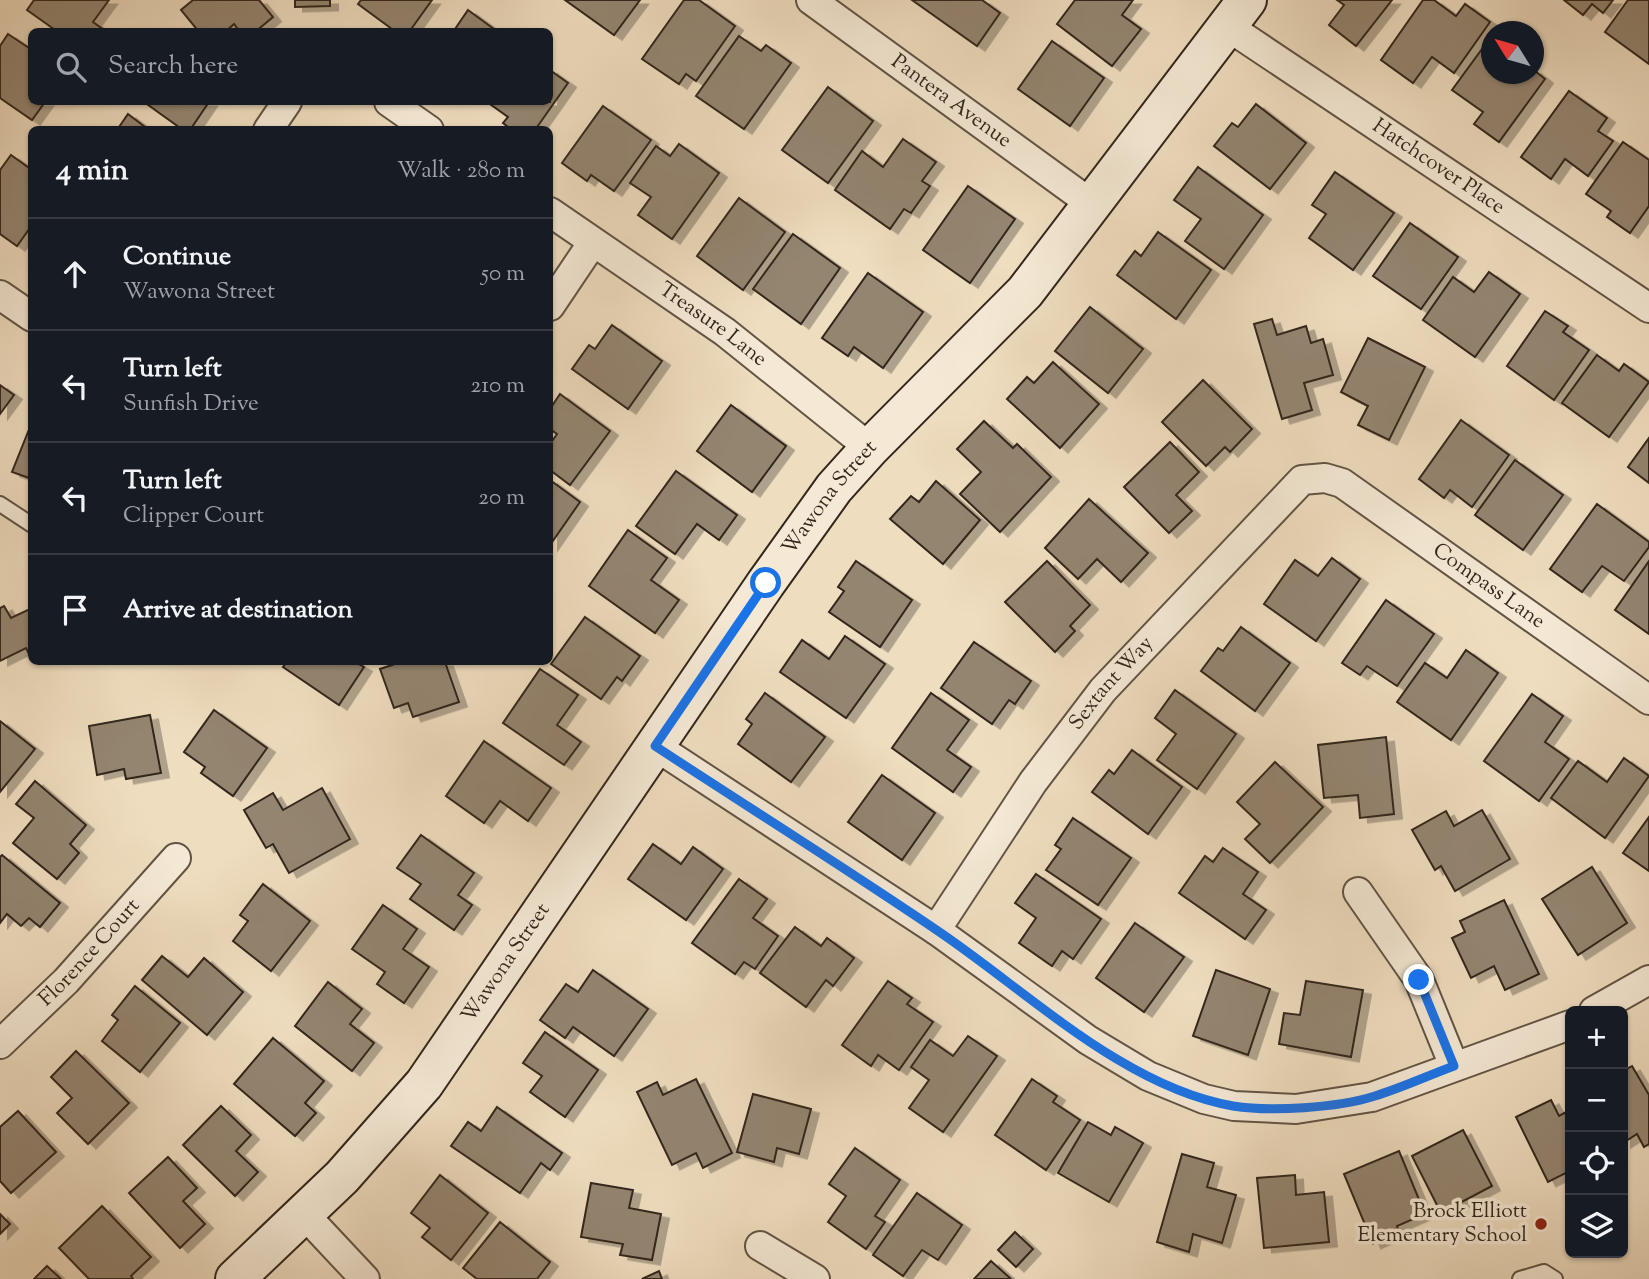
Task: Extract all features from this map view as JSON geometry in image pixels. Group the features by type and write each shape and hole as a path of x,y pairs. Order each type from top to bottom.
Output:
{"street":[{"name":"Pantera Avenue","path":"823,3 1093,205"},
{"name":"Wawona Street","path":"235,1279 342,1177 424,1084 819,509 870,448 1025,292 1237,13"},
{"name":"Hatchcover Place","path":"1237,13 1649,308"},
{"path":"271,126 285,105"},
{"path":"392,105 423,126"},
{"name":"Treasure Lane","path":"553,214 724,332 870,448"},
{"path":"553,302 593,242"},
{"path":"0,295 28,314"},
{"name":"Compass Lane","path":"1325,478 1342,483 1649,700"},
{"name":"Sextant Way","path":"936,930 1033,782 1103,690 1292,488 1302,480 1325,478"},
{"path":"655,746 936,930 1088,1040 1148,1076 1204,1098 1234,1106 1296,1110 1372,1097 1565,1027"},
{"name":"Florence Court","path":"0,1044 66,981 176,858"},
{"path":"1358,892 1419,980 1454,1066"},
{"path":"1603,1006 1649,980"},
{"path":"304,1215 365,1279"},
{"path":"760,1246 815,1279"}],"lane":[{"path":"0,504 28,522"},
{"path":"1520,1279 1544,1272 1556,1279"}],"building":[{"path":"34,0 109,0 93,22 101,28 52,28 27,10"},
{"path":"193,0 259,0 273,17 260,28 237,28 234,24 230,28 196,28 181,10"},
{"path":"295,0 330,0 330,6 295,7"},
{"path":"361,0 432,0 412,28 391,28 358,4"},
{"path":"565,0 640,0 614,35"},
{"path":"684,0 699,0 735,26 696,81 686,74 679,84 642,59"},
{"path":"912,0 982,0 1000,13 977,46"},
{"path":"1075,0 1133,0 1122,15 1141,29 1112,66 1057,24"},
{"path":"1337,0 1392,0 1356,46 1329,25 1344,5"},
{"path":"1423,0 1434,0 1456,16 1465,4 1489,21 1481,21 1481,35 1454,73 1432,57 1413,83 1381,60"},
{"path":"1564,0 1613,0 1603,13 1592,4 1583,15"},
{"path":"1628,0 1649,0 1649,64 1605,32"},
{"path":"468,10 493,28 456,28"},
{"path":"8,34 28,47 28,105 43,105 32,120 0,98 0,46"},
{"path":"739,36 761,51 766,45 791,63 744,129 696,96"},
{"path":"1052,41 1104,78 1070,126 1018,89"},
{"path":"1481,50 1481,84 1541,84 1499,142 1474,124 1483,112 1452,90"},
{"path":"553,72 568,83 553,104"},
{"path":"828,87 873,121 828,183 782,150"},
{"path":"1569,91 1607,118 1598,131 1613,141 1588,176 1565,159 1551,179 1521,157"},
{"path":"1256,104 1306,143 1270,189 1214,146 1232,123 1238,127"},
{"path":"148,105 207,105 193,126 177,126"},
{"path":"491,105 553,105 538,126 507,126 503,123 508,117"},
{"path":"603,106 651,140 614,191 591,175 587,181 562,163"},
{"path":"128,114 144,126 120,126"},
{"path":"903,139 936,162 922,181 930,186 911,213 904,209 890,229 835,190 862,151 883,167"},
{"path":"1623,142 1649,160 1649,206 1630,233 1607,217 1611,211 1586,194"},
{"path":"679,144 719,173 672,239 638,215 651,197 630,183 656,146 670,156"},
{"path":"11,155 28,167 28,231 17,246 0,234 0,170"},
{"path":"1198,167 1263,215 1224,269 1185,241 1201,219 1174,200"},
{"path":"1335,172 1394,213 1353,270 1309,238 1326,214 1312,205"},
{"path":"968,186 1015,219 970,283 923,250"},
{"path":"739,198 785,232 743,290 697,256"},
{"path":"1410,223 1458,257 1421,309 1373,276"},
{"path":"1158,232 1211,270 1176,319 1117,275 1135,251 1141,256"},
{"path":"793,234 840,268 801,324 753,289"},
{"path":"1489,272 1520,294 1475,357 1423,320 1453,277 1474,292"},
{"path":"868,273 923,312 883,368 854,347 848,356 822,338"},
{"path":"1090,307 1143,349 1108,393 1055,351"},
{"path":"1545,311 1568,326 1563,332 1589,350 1554,400 1507,366"},
{"path":"1272,319 1277,335 1306,326 1311,343 1323,339 1333,375 1304,383 1312,410 1282,419 1254,324"},
{"path":"612,325 662,361 628,409 572,369 589,345 595,349"},
{"path":"1368,338 1425,367 1389,440 1358,425 1368,406 1341,392"},
{"path":"1597,355 1619,371 1624,364 1649,382 1609,437 1562,403"},
{"path":"1053,362 1099,404 1060,448 1007,399 1027,377 1034,383"},
{"path":"1203,380 1252,429 1230,452 1225,447 1206,466 1162,422"},
{"path":"0,385 14,395 0,414"},
{"path":"560,394 610,431 570,485 553,472 553,440 557,434 553,431 553,404"},
{"path":"731,405 786,446 752,492 697,451"},
{"path":"1461,420 1509,455 1472,507 1450,490 1444,498 1419,479"},
{"path":"984,421 1013,448 1017,444 1051,477 1000,532 960,494 981,472 957,449"},
{"path":"28,432 28,478 12,472"},
{"path":"1649,438 1649,483 1628,467"},
{"path":"1170,442 1199,472 1176,495 1192,511 1169,533 1124,487"},
{"path":"1515,460 1563,495 1523,550 1475,515"},
{"path":"676,471 737,515 719,540 697,524 675,554 636,526"},
{"path":"936,481 980,520 943,564 890,519 911,496 919,502"},
{"path":"553,482 580,502 553,541"},
{"path":"1089,499 1148,553 1121,582 1097,559 1078,579 1045,548"},
{"path":"1597,504 1649,542 1649,547 1624,581 1602,566 1582,592 1550,569"},
{"path":"628,530 667,558 651,580 679,600 655,633 589,586"},
{"path":"1332,558 1360,579 1316,641 1264,604 1295,560 1318,576"},
{"path":"856,561 912,600 880,647 829,612 844,591 838,587"},
{"path":"1047,561 1090,605 1070,626 1075,631 1055,652 1005,602"},
{"path":"1649,561 1649,634 1615,610"},
{"path":"1386,600 1434,634 1397,686 1367,666 1360,675 1342,663"},
{"path":"4,606 11,618 28,610 28,652 26,648 0,661 0,608"},
{"path":"585,617 640,656 622,681 617,677 601,699 552,665"},
{"path":"1241,627 1290,663 1255,711 1201,671 1218,648 1223,651"},
{"path":"845,636 885,664 846,718 780,672 802,640 829,659"},
{"path":"974,642 1031,681 1015,704 1009,700 992,724 941,688"},
{"path":"1466,650 1498,673 1451,740 1397,702 1425,663 1447,678"},
{"path":"360,665 364,667 339,705 283,667"},
{"path":"392,665 446,665 459,702 413,717 408,703 394,708 380,669"},
{"path":"540,669 578,695 557,725 581,742 564,765 503,723"},
{"path":"1175,690 1236,734 1197,789 1157,760 1176,734 1155,718"},
{"path":"765,693 825,737 791,782 738,744 752,724 746,719"},
{"path":"931,693 969,720 947,750 971,767 953,792 892,748"},
{"path":"1532,694 1563,716 1545,742 1569,759 1539,801 1484,761"},
{"path":"214,710 267,748 233,796 201,773 205,767 184,752"},
{"path":"150,715 161,773 126,779 124,769 97,775 89,726"},
{"path":"0,721 35,749 0,792"},
{"path":"1386,737 1394,814 1360,818 1358,795 1324,798 1318,745"},
{"path":"484,741 551,788 528,821 500,801 484,823 446,796"},
{"path":"1132,750 1182,787 1148,834 1092,792 1109,770 1114,774"},
{"path":"1624,758 1649,776 1605,838 1551,798 1578,761 1607,782"},
{"path":"1275,762 1323,807 1270,863 1245,839 1260,824 1237,802"},
{"path":"882,775 935,813 902,860 848,822"},
{"path":"35,781 86,825 70,844 79,853 57,879 13,843 34,818 16,804"},
{"path":"322,788 350,839 289,873 273,844 266,848 244,810 273,793 283,810"},
{"path":"1482,810 1510,859 1455,891 1441,866 1435,870 1412,830 1446,811 1454,826"},
{"path":"1649,817 1649,871 1623,853"},
{"path":"1073,818 1131,858 1098,905 1046,870 1061,849 1055,845"},
{"path":"421,835 474,873 458,895 472,905 454,930 410,899 421,884 397,868"},
{"path":"653,844 681,864 693,847 723,869 686,920 628,879"},
{"path":"1223,848 1258,872 1243,894 1266,910 1245,939 1179,893 1205,856 1213,862"},
{"path":"2,855 60,903 40,927 29,918 21,926 7,914 0,923"},
{"path":"1592,867 1627,923 1578,955 1542,899"},
{"path":"1036,874 1101,919 1073,959 1062,951 1052,966 1019,943 1036,918 1015,903"},
{"path":"739,879 767,899 753,918 778,936 755,969 744,962 735,974 692,943"},
{"path":"263,884 310,921 271,971 233,941 248,921 240,915"},
{"path":"1504,900 1539,974 1505,990 1494,966 1471,978 1452,938 1465,932 1460,921"},
{"path":"383,905 417,929 403,949 429,967 404,1003 377,984 385,972 352,949"},
{"path":"1135,923 1184,957 1144,1012 1096,978"},
{"path":"795,927 821,946 827,938 854,958 833,986 826,980 806,1007 760,973"},
{"path":"162,956 188,977 204,958 243,992 207,1035 142,980"},
{"path":"593,970 648,1009 614,1056 573,1027 565,1038 540,1020 566,984 578,992"},
{"path":"1216,970 1270,989 1248,1055 1193,1036"},
{"path":"888,981 912,998 907,1004 933,1022 899,1070 878,1055 871,1066 842,1045"},
{"path":"1306,981 1363,990 1351,1057 1279,1044 1284,1013 1300,1015"},
{"path":"328,982 362,1009 350,1024 374,1043 352,1071 295,1026"},
{"path":"135,986 180,1023 140,1072 102,1041 118,1020 112,1015"},
{"path":"545,1032 598,1070 565,1117 530,1092 542,1076 523,1063"},
{"path":"968,1036 997,1056 943,1132 909,1108 929,1080 911,1067 930,1040 953,1056"},
{"path":"273,1038 324,1081 305,1103 316,1113 295,1136 234,1084"},
{"path":"76,1051 129,1103 88,1144 57,1113 72,1098 51,1077"},
{"path":"1632,1066 1649,1095 1649,1144 1644,1147 1637,1134 1628,1140 1628,1068"},
{"path":"696,1079 732,1153 703,1168 696,1153 672,1165 637,1092 657,1082 663,1095"},
{"path":"1032,1079 1057,1096 1053,1102 1080,1120 1046,1170 995,1135"},
{"path":"753,1094 811,1109 799,1154 777,1148 774,1162 737,1152"},
{"path":"1551,1100 1559,1116 1565,1113 1565,1174 1548,1182 1516,1117"},
{"path":"221,1106 251,1135 236,1151 258,1172 235,1196 183,1145"},
{"path":"497,1107 562,1153 550,1170 541,1163 520,1193 451,1146 468,1122 481,1131"},
{"path":"18,1111 56,1152 11,1193 0,1181 0,1127"},
{"path":"1088,1122 1111,1135 1115,1127 1143,1143 1109,1202 1058,1173"},
{"path":"1463,1130 1492,1186 1441,1213 1412,1156"},
{"path":"855,1148 900,1180 875,1216 885,1222 866,1249 828,1222 846,1196 829,1184"},
{"path":"1399,1151 1425,1214 1397,1226 1399,1232 1373,1244 1344,1174"},
{"path":"1182,1154 1214,1163 1207,1187 1236,1195 1222,1243 1193,1234 1189,1252 1157,1242"},
{"path":"168,1157 197,1188 183,1201 205,1224 180,1248 129,1193"},
{"path":"440,1175 488,1213 451,1260 422,1237 430,1228 411,1213"},
{"path":"1295,1175 1296,1195 1324,1192 1329,1242 1264,1248 1257,1178"},
{"path":"591,1183 633,1190 629,1208 661,1214 652,1260 620,1255 623,1244 581,1237"},
{"path":"917,1193 962,1225 938,1260 922,1250 903,1276 873,1255"},
{"path":"102,1206 151,1257 131,1276 133,1279 89,1279 59,1248"},
{"path":"0,1214 10,1224 0,1234"},
{"path":"500,1222 550,1262 537,1279 477,1279 463,1268"},
{"path":"1015,1232 1033,1249 1016,1267 998,1250"},
{"path":"991,1261 1011,1279 974,1279"},
{"path":"47,1266 61,1279 34,1279"},
{"path":"659,1271 662,1279 642,1279"}],"place":[{"name":"Brock Elliott Elementary School","path":"1541,1224"}],"route":[{"path":"766,583 655,746 936,930 1088,1040 1148,1076 1204,1098 1234,1106 1296,1110 1372,1097 1454,1066 1419,980"}]}
